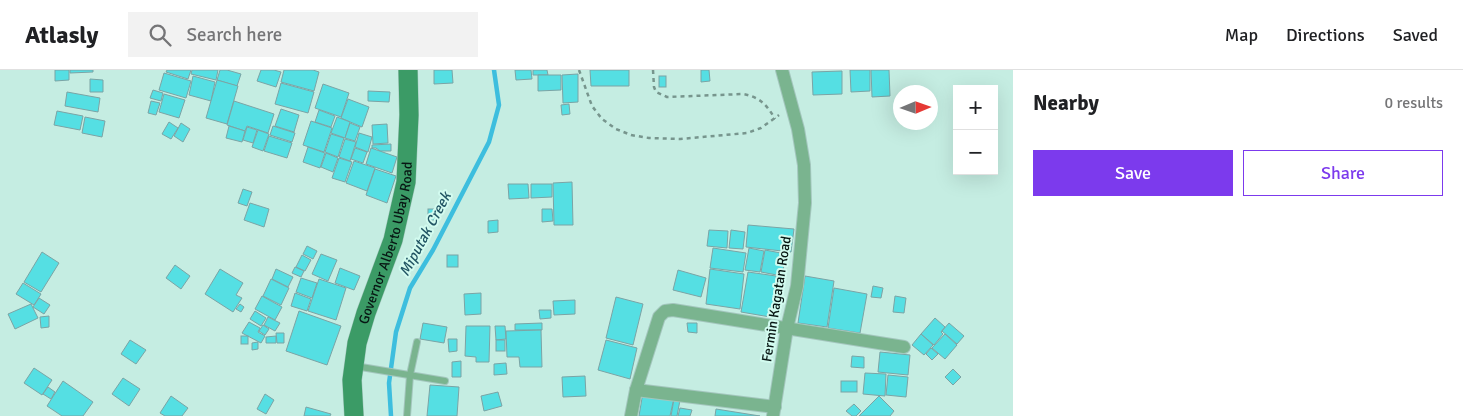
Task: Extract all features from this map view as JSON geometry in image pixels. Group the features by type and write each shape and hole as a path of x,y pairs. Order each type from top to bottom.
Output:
{"main road":[{"name":"Governor Alberto Ubay Road","path":"354,416 352,380 357,343 393,240 406,182 409,115 408,70"}],"street":[{"name":"Fermin Kagatan Road","path":"774,411 787,328 796,286 805,203 804,165 798,129 782,70"},
{"path":"630,416 636,390 659,317 665,311 673,310 904,348"},
{"path":"636,390 774,411"}],"lane":[{"path":"407,416 410,375 417,342"},
{"path":"354,365 445,381"}],"path":[{"path":"580,70 592,106 602,119 616,129 631,135 648,138 680,139 747,133 775,120 791,104"},
{"path":"653,70 654,88 661,95 667,97 743,94 761,100 769,108 775,120"}],"building":[{"path":"55,70 69,70 69,80 55,81"},
{"path":"70,70 93,70 93,72 70,73"},
{"path":"167,70 191,70 188,79 166,72"},
{"path":"192,70 218,70 216,80 191,74"},
{"path":"220,70 241,74 237,86 217,80"},
{"path":"261,70 281,72 276,87 257,81"},
{"path":"284,70 313,70 319,72 314,91 281,82"},
{"path":"434,70 452,70 453,83 434,84"},
{"path":"515,70 531,70 532,79 516,80"},
{"path":"533,70 547,70 548,75 533,75"},
{"path":"590,70 629,70 629,86 591,86"},
{"path":"701,70 709,70 710,81 701,82"},
{"path":"850,70 870,70 870,91 851,92"},
{"path":"871,70 889,70 890,96 872,97"},
{"path":"842,71 842,94 813,95 812,72"},
{"path":"164,73 191,81 186,98 159,90"},
{"path":"578,74 578,102 563,103 562,75"},
{"path":"538,75 561,75 561,90 538,91"},
{"path":"193,76 215,82 211,101 189,95"},
{"path":"659,76 666,76 666,87 659,87"},
{"path":"90,79 103,80 103,92 90,92"},
{"path":"217,80 238,86 227,124 206,118"},
{"path":"281,83 314,92 308,113 275,104"},
{"path":"323,84 349,93 341,117 315,108"},
{"path":"153,90 163,93 161,101 150,98"},
{"path":"368,91 390,92 389,102 368,101"},
{"path":"67,92 100,98 98,112 65,106"},
{"path":"164,94 185,100 179,118 159,112"},
{"path":"348,99 369,107 362,127 341,118"},
{"path":"151,101 160,103 156,115 148,113"},
{"path":"234,101 274,114 268,133 247,126 245,131 227,125"},
{"path":"569,104 570,114 562,115 561,105"},
{"path":"281,109 299,115 294,132 275,126"},
{"path":"319,110 335,116 331,127 315,122"},
{"path":"57,111 83,116 80,130 54,125"},
{"path":"85,117 105,121 102,137 82,133"},
{"path":"337,117 350,122 345,138 331,133"},
{"path":"311,121 332,128 324,152 303,145"},
{"path":"169,122 178,128 171,139 162,134"},
{"path":"181,123 190,129 183,142 174,136"},
{"path":"350,123 360,127 355,141 345,138"},
{"path":"387,124 388,143 373,144 372,125"},
{"path":"229,126 245,131 242,142 226,138"},
{"path":"273,126 295,133 292,142 270,135"},
{"path":"247,127 257,130 253,143 243,140"},
{"path":"258,130 269,134 263,151 252,147"},
{"path":"359,133 372,137 368,152 355,147"},
{"path":"331,134 344,138 338,157 325,152"},
{"path":"269,136 292,143 287,158 264,151"},
{"path":"345,139 356,142 350,161 339,157"},
{"path":"391,144 391,151 380,151 372,148 372,145"},
{"path":"308,147 325,153 320,168 303,162"},
{"path":"355,148 367,152 363,163 351,159"},
{"path":"371,148 397,157 392,173 366,164"},
{"path":"326,153 338,158 333,172 321,167"},
{"path":"339,158 352,162 345,182 332,178"},
{"path":"354,161 375,168 367,191 346,183"},
{"path":"375,169 396,176 387,203 366,195"},
{"path":"572,182 573,225 554,225 553,183"},
{"path":"508,184 528,184 529,198 509,199"},
{"path":"531,184 552,184 552,197 531,198"},
{"path":"243,189 252,192 247,206 238,203"},
{"path":"250,203 269,209 264,227 244,220"},
{"path":"428,209 435,209 435,220 428,220"},
{"path":"542,209 552,209 553,221 542,222"},
{"path":"498,220 498,232 488,233 488,221"},
{"path":"748,225 794,229 791,252 746,247"},
{"path":"709,230 728,231 727,248 707,246"},
{"path":"731,230 745,232 743,249 729,248"},
{"path":"307,246 317,251 313,259 303,254"},
{"path":"713,248 746,253 743,272 710,268"},
{"path":"749,248 764,251 760,272 745,270"},
{"path":"765,250 786,254 782,276 761,272"},
{"path":"42,252 59,263 41,292 24,282"},
{"path":"321,254 337,260 328,281 312,274"},
{"path":"302,255 311,260 305,271 296,267"},
{"path":"447,255 458,255 458,267 447,267"},
{"path":"175,265 190,276 181,289 166,278"},
{"path":"295,267 304,271 301,277 292,273"},
{"path":"340,268 360,276 354,290 335,283"},
{"path":"220,269 243,283 236,295 242,298 233,312 205,294"},
{"path":"276,269 293,277 288,287 272,279"},
{"path":"710,269 744,274 740,309 706,304"},
{"path":"678,270 706,278 701,297 673,290"},
{"path":"748,272 783,277 776,318 741,312"},
{"path":"805,276 834,281 827,327 798,323"},
{"path":"301,278 317,283 312,298 296,292"},
{"path":"271,279 289,288 281,305 263,296"},
{"path":"319,279 346,288 336,320 308,311"},
{"path":"23,283 41,294 34,305 16,294"},
{"path":"873,286 883,288 881,298 871,297"},
{"path":"834,288 867,294 860,333 828,328"},
{"path":"295,293 311,299 307,311 291,306"},
{"path":"481,293 481,314 465,315 464,294"},
{"path":"262,296 282,307 275,320 255,309"},
{"path":"895,296 906,298 904,313 893,312"},
{"path":"616,297 643,304 633,345 606,338"},
{"path":"39,298 50,305 44,314 33,307"},
{"path":"575,300 575,314 554,315 553,301"},
{"path":"31,304 38,318 15,329 8,314"},
{"path":"240,304 244,307 241,312 236,309"},
{"path":"539,310 551,310 551,318 540,319"},
{"path":"255,311 266,318 261,326 250,319"},
{"path":"299,311 341,326 327,365 286,351"},
{"path":"49,316 49,327 41,328 40,317"},
{"path":"268,317 280,323 275,331 264,325"},
{"path":"935,318 945,327 941,332 943,334 934,345 921,334"},
{"path":"249,322 260,328 258,332 265,336 261,343 242,333"},
{"path":"423,323 447,327 444,343 420,339"},
{"path":"542,323 542,330 515,330 515,324"},
{"path":"687,323 697,323 697,333 688,332"},
{"path":"949,323 964,336 957,344 942,331"},
{"path":"263,325 269,329 265,335 259,331"},
{"path":"466,326 490,326 489,362 476,362 476,357 465,356"},
{"path":"495,326 505,326 506,339 496,340"},
{"path":"541,330 542,367 520,367 519,357 507,357 506,331"},
{"path":"276,333 284,333 284,343 277,343"},
{"path":"921,334 933,345 924,355 912,345"},
{"path":"945,334 957,345 945,359 932,348"},
{"path":"241,336 248,336 248,344 241,344"},
{"path":"276,336 276,343 266,343 266,337"},
{"path":"448,339 457,339 457,351 449,352"},
{"path":"130,340 146,350 136,364 121,354"},
{"path":"496,340 505,340 505,351 496,351"},
{"path":"606,340 637,348 630,379 598,370"},
{"path":"258,342 258,349 252,350 252,343"},
{"path":"931,348 938,354 932,360 926,354"},
{"path":"880,352 910,355 908,375 878,372"},
{"path":"852,356 864,357 864,368 851,367"},
{"path":"461,361 461,377 452,377 452,362"},
{"path":"506,363 507,374 494,375 494,364"},
{"path":"34,368 52,380 42,395 24,383"},
{"path":"953,369 961,377 953,385 945,377"},
{"path":"865,373 886,374 885,396 863,394"},
{"path":"888,375 908,377 906,397 886,395"},
{"path":"585,376 586,396 563,397 562,377"},
{"path":"123,378 140,389 129,406 112,394"},
{"path":"63,381 93,402 83,416 62,416 47,406"},
{"path":"841,381 857,381 857,392 841,392"},
{"path":"430,385 459,387 457,416 427,416"},
{"path":"48,387 55,392 51,399 43,394"},
{"path":"498,392 502,406 484,411 481,396"},
{"path":"643,392 674,398 670,416 639,416"},
{"path":"265,394 274,400 266,414 257,409"},
{"path":"171,396 188,408 182,416 165,416 160,413"},
{"path":"879,396 894,411 890,416 859,416"},
{"path":"674,399 680,400 677,416 671,416"},
{"path":"854,404 861,411 856,416 852,416 846,411"},
{"path":"306,407 331,414 330,416 304,416"},
{"path":"680,408 692,410 690,416 678,416"},
{"path":"716,409 760,416 715,416"}],"waterway":[{"name":"Miputak Creek","path":"391,416 389,383 396,332 410,288 433,250 489,142 499,105 494,70"}]}
